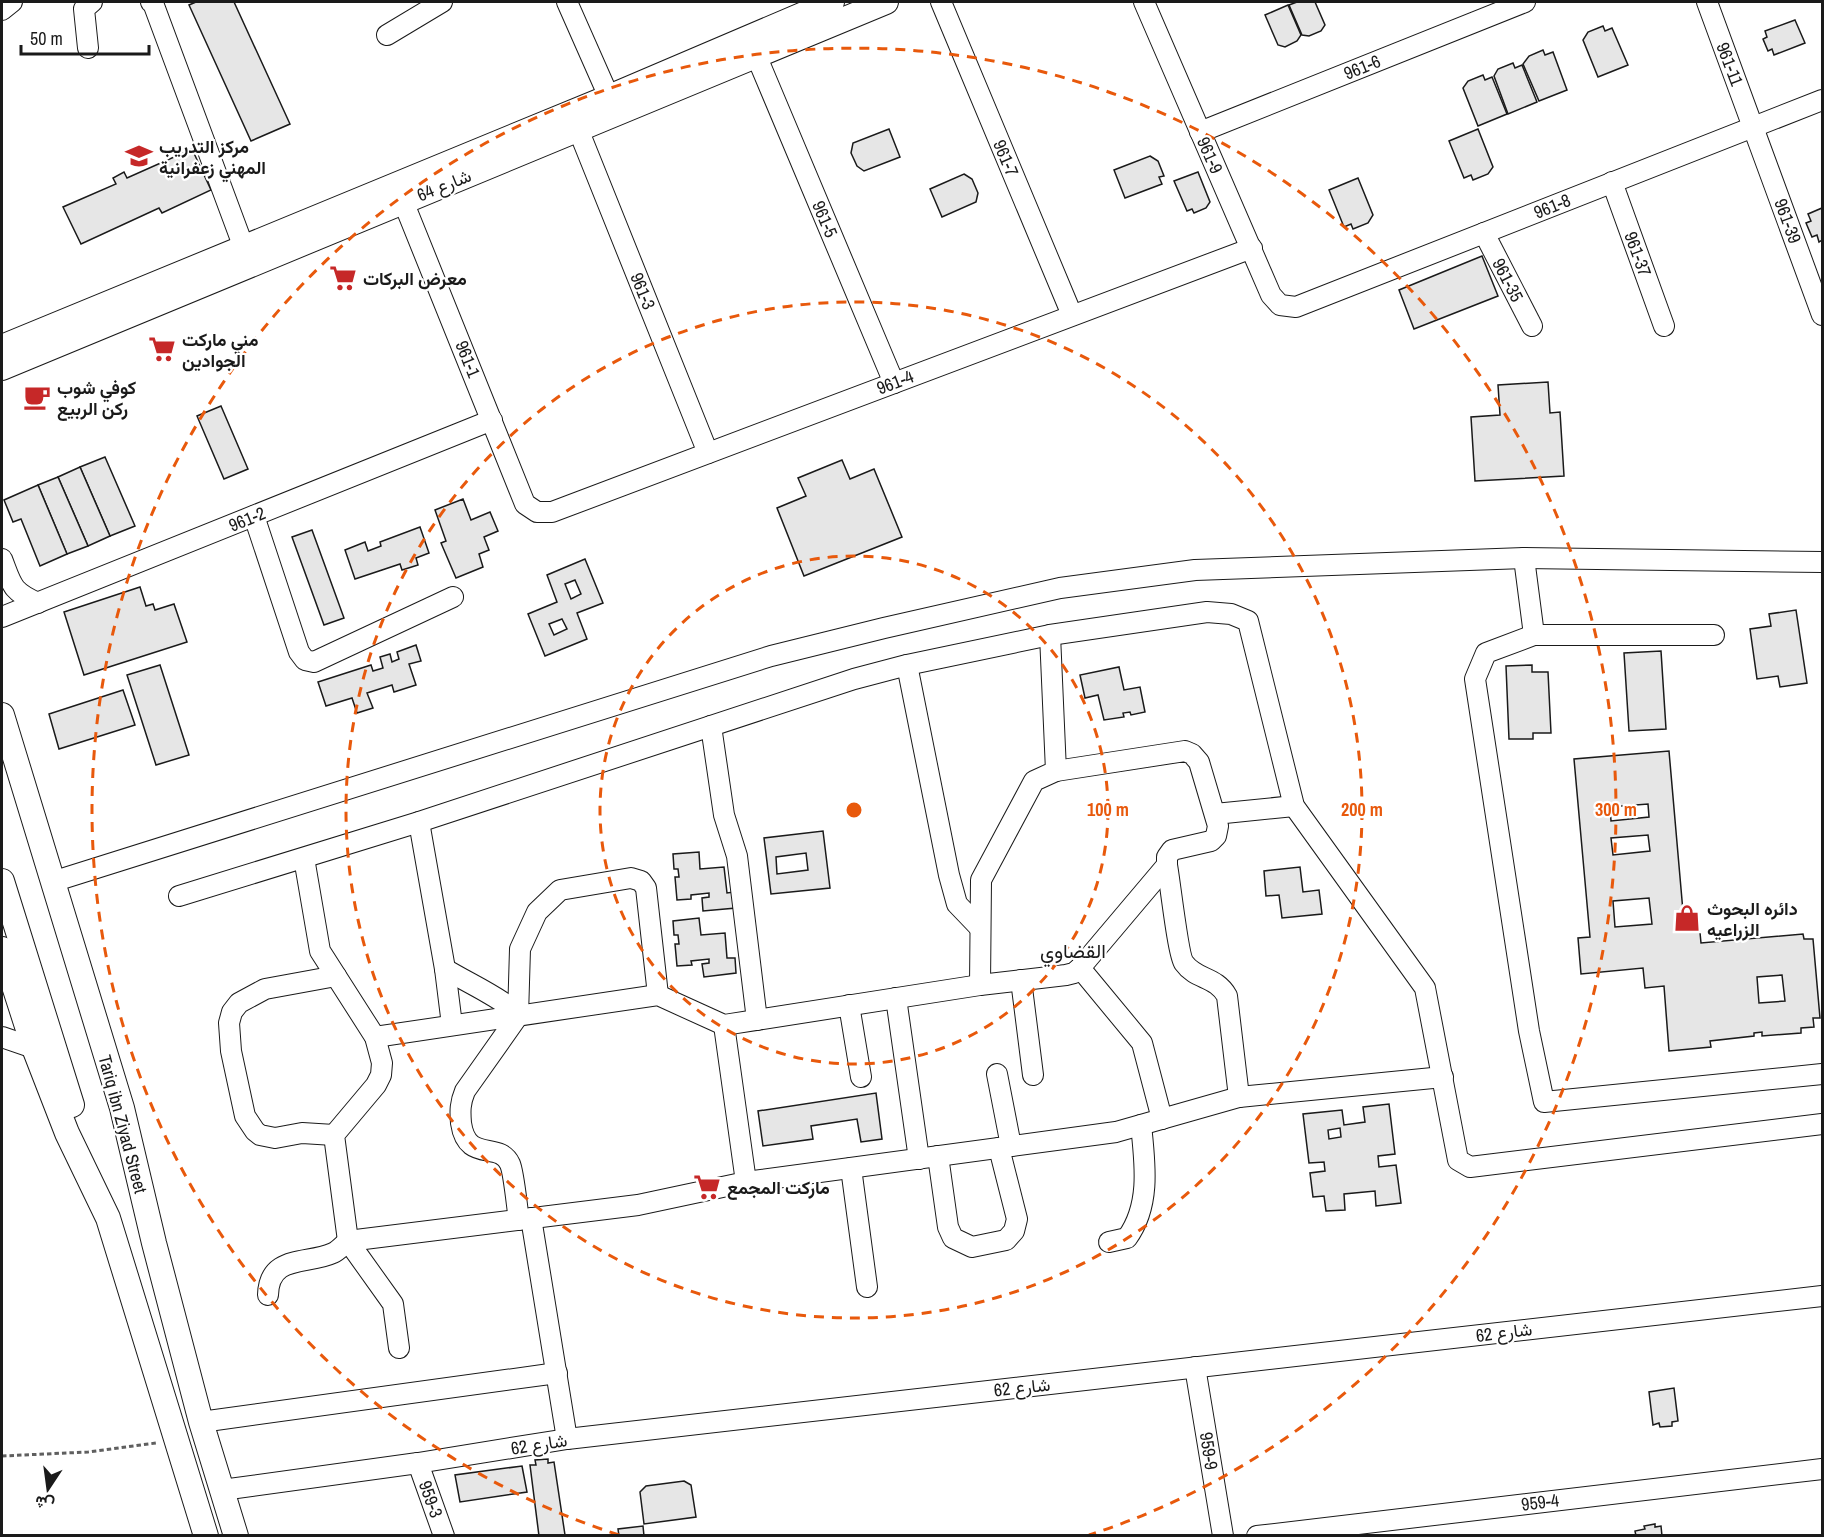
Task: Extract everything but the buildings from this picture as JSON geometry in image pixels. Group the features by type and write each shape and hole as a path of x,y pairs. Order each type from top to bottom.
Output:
{"main road":[{"name":"شارع 64","path":"2,347 609,98 832,2"},
{"name":"شارع 64","path":"2,368 886,2"},
{"name":"Tariq ibn Ziyad Street","path":"2,715 122,1108 154,1243 201,1422 236,1536"},
{"path":"2,769 154,1243"},
{"path":"2,881 178,1440 206,1536"},
{"path":"2,949 34,1048 67,1133 108,1218"}],"street":[{"path":"2,10 12,2"},
{"path":"88,48 84,9 92,2"},
{"path":"151,2 244,248"},
{"path":"387,35 442,2"},
{"path":"567,2 609,98"},
{"name":"961-7","path":"941,2 1072,315"},
{"name":"961-9","path":"1144,2 1271,295 1280,305"},
{"name":"961-6","path":"1200,132 1525,2"},
{"name":"961-11","path":"1707,2 1754,127"},
{"name":"961-5","path":"756,55 894,383"},
{"name":"961-8","path":"1280,305 1296,307 1822,100"},
{"name":"961-39","path":"1754,127 1822,315"},
{"name":"961-3","path":"578,129 708,453"},
{"name":"961-37","path":"1612,182 1664,326"},
{"name":"961-1","path":"403,201 525,504 537,512"},
{"name":"961-35","path":"1484,233 1532,326"},
{"name":"961-4","path":"537,512 552,512 1252,248"},
{"name":"961-2","path":"2,617 492,420"},
{"path":"254,516 298,652 305,660 314,662 453,597"},
{"path":"52,882 771,656 1049,591 1195,570 1524,558 1822,562"},
{"path":"1524,558 1534,635"},
{"path":"2,560 13,588 22,596 38,603"},
{"path":"179,896 419,822 854,679 907,665 1050,635 1207,612 1230,614 1248,621 1294,806 1425,988 1458,1160 1470,1167 1822,1124"},
{"path":"1050,635 1056,771"},
{"path":"1714,635 1534,635 1486,653 1475,679 1529,1031 1544,1102 1822,1074"},
{"path":"907,665 949,875 957,904 980,928"},
{"path":"711,726 724,815 737,856 757,1020"},
{"path":"980,985 981,880 1034,780 1056,771 1185,751 1192,754 1199,762 1215,813 1218,826 1216,836 1211,841 1172,850 1167,857 1167,865 1182,961 1195,974 1222,986 1227,996 1239,1097"},
{"path":"1215,813 1294,806"},
{"path":"419,822 445,969 452,1025"},
{"path":"304,858 320,951 375,1037 382,1063 381,1075 376,1085 334,1135 348,1241 393,1304 399,1348"},
{"path":"375,1037 658,995 724,1025 980,985 1066,975 1080,968 1167,865"},
{"path":"567,1439 525,1219 510,1164 502,1154 473,1147 463,1137 459,1106 465,1092 518,1014 519,949 537,912 560,890 631,878 640,881 646,888 658,995"},
{"path":"1080,968 1142,1043 1162,1119"},
{"path":"445,969 499,998 518,1014"},
{"path":"334,1135 302,1133 275,1138 260,1135 255,1131 245,1116 231,1052 229,1023 232,1012 239,1003 265,989 336,976"},
{"path":"1021,980 1033,1075"},
{"path":"896,998 928,1157 948,1227 953,1238 972,1247 1006,1240 1014,1231 1017,1219 1005,1147 997,1074"},
{"path":"849,1005 861,1077"},
{"path":"724,1025 746,1182"},
{"path":"2,1037 34,1048"},
{"path":"268,1295 268,1286 274,1273 288,1263 333,1253 348,1241 638,1205 746,1182 1116,1132 1239,1097 1443,1077"},
{"path":"1109,1242 1127,1238 1135,1227 1141,1208 1146,1172 1141,1125"},
{"path":"851,1168 867,1287"},
{"name":"شارع 62","path":"222,1490 418,1463 567,1439 1822,1296"},
{"name":"959-9","path":"1195,1368 1223,1536"},
{"path":"201,1422 556,1373"},
{"name":"959-3","path":"418,1463 444,1536"},
{"name":"959-4","path":"1257,1536 1419,1526 1822,1469"}],"path":[{"path":"2,1456 88,1452 178,1440"}],"place":[{"name":"مركز التدريب المهني زعفرانية","path":"139,156"},
{"name":"معرض البركات","path":"343,278"},
{"name":"مني ماركت الجوادين","path":"162,349"},
{"name":"كوفي شوب ركن الربيع","path":"37,397"},
{"name":"دائره البحوث الزراعيه","path":"1687,918"},
{"name":"ماركت المجمع","path":"707,1187"}],"district":[{"name":"القضاوي","path":"1073,950"}]}
